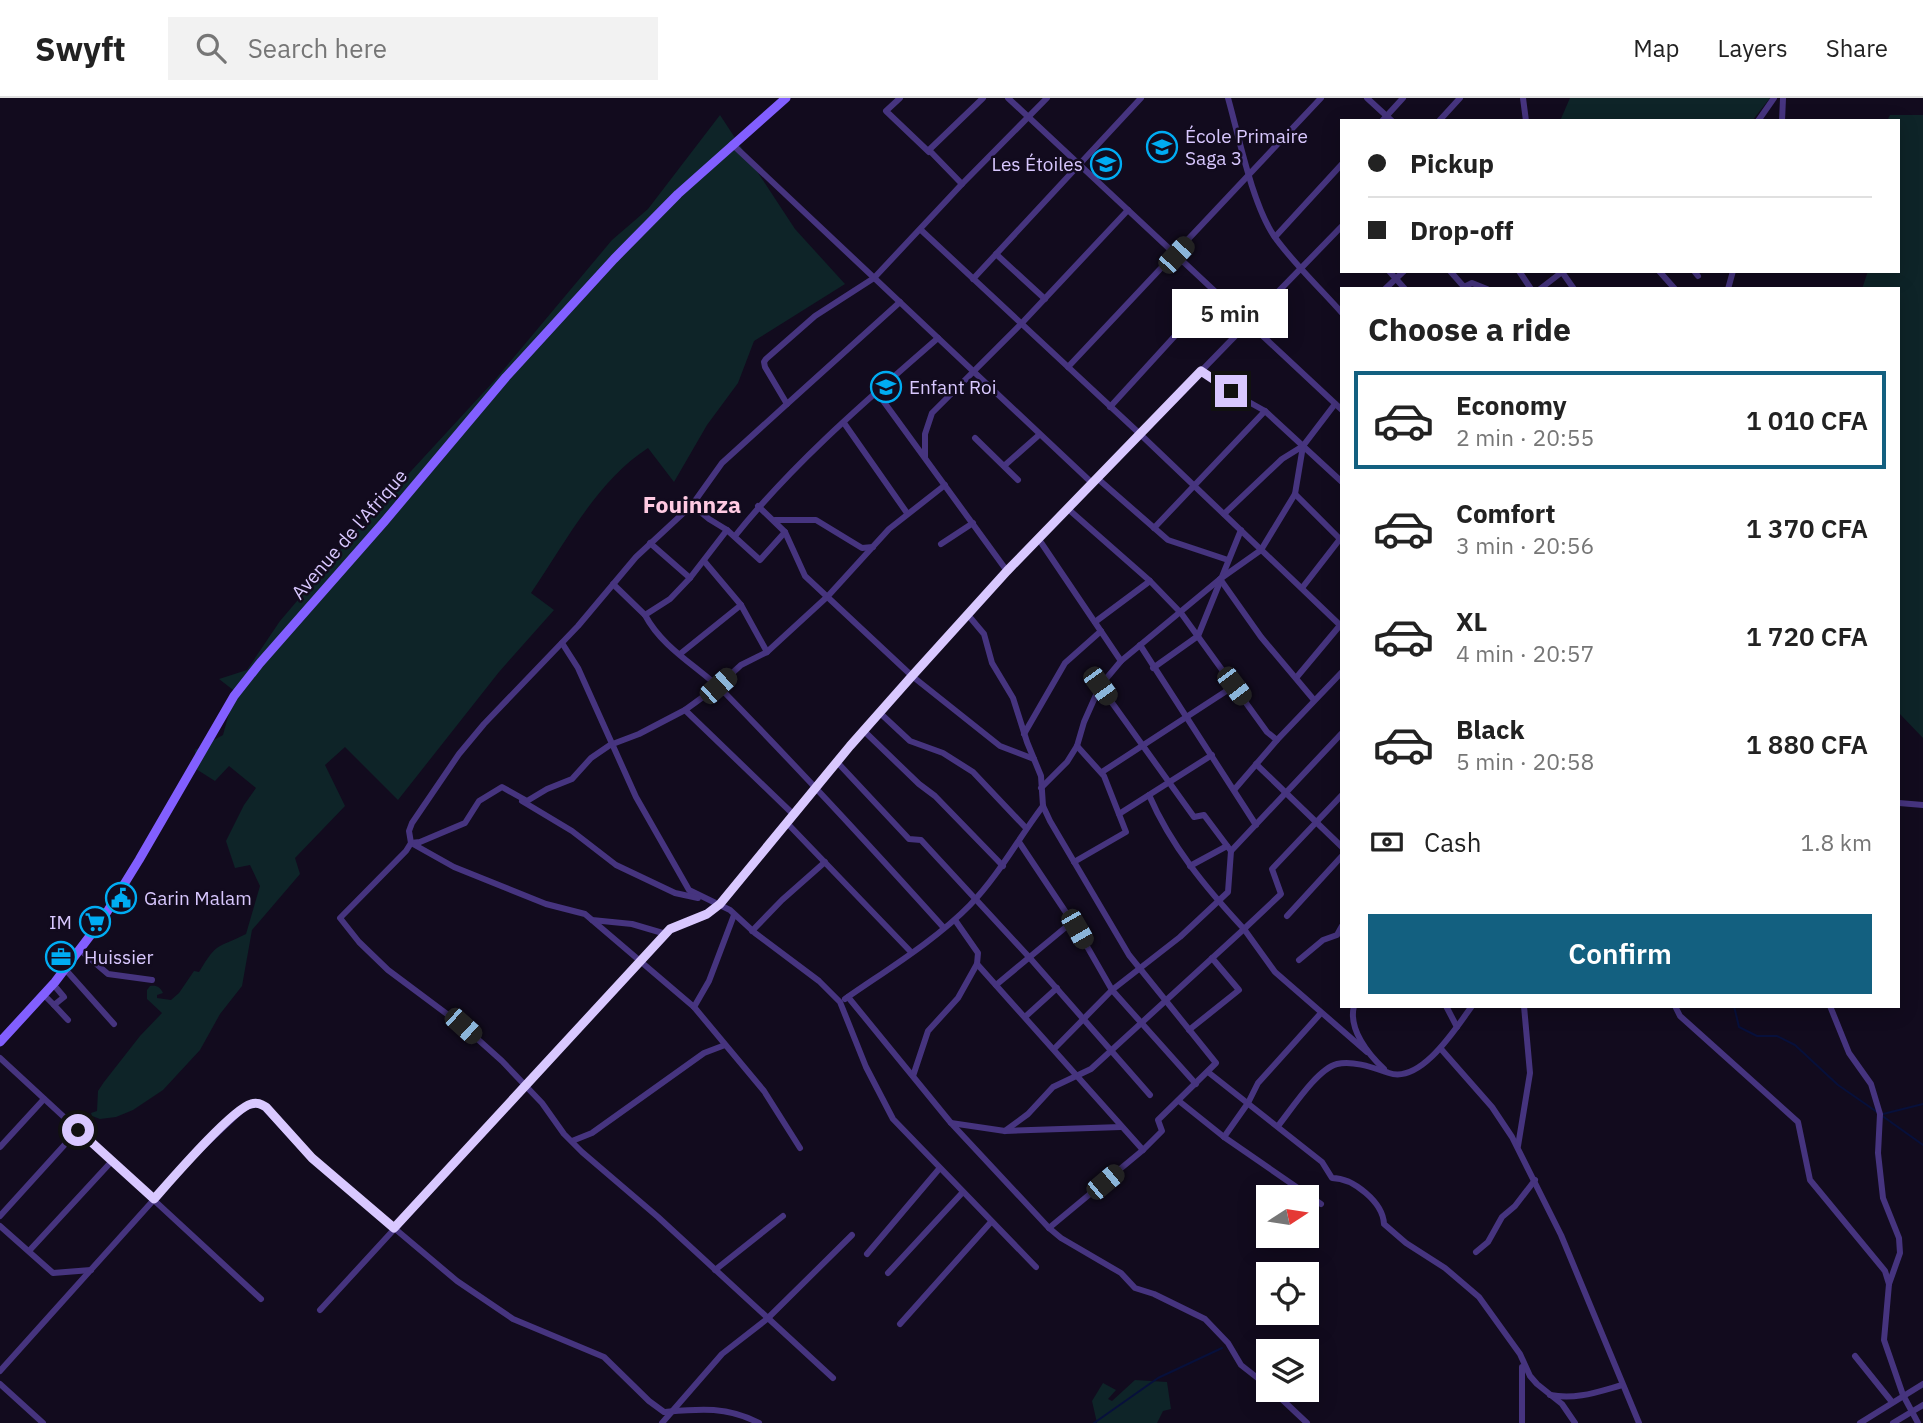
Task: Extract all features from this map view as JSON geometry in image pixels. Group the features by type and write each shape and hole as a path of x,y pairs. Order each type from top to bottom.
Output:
{"main road":[{"name":"Avenue de l'Afrique","path":"0,1042 53,984 102,920 227,706 258,665 384,522 506,377 642,230 732,144 786,98"}],"street":[{"path":"900,98 886,111 962,184"},
{"path":"929,152 929,149 983,98"},
{"path":"1008,98 1340,408"},
{"path":"787,404 765,367 766,359 815,316 874,278 1047,98"},
{"path":"973,279 1141,98"},
{"path":"1228,98 1266,221 1275,237 1340,311"},
{"path":"1068,367 1321,98"},
{"path":"1367,98 1387,119 1403,98"},
{"path":"1442,119 1460,98"},
{"path":"1523,98 1527,119"},
{"path":"1759,119 1774,98"},
{"path":"1782,119 1783,98"},
{"path":"732,144 974,370 1039,435 1168,540 1228,560"},
{"path":"1275,237 1340,166"},
{"path":"925,457 925,434 932,413 1128,211"},
{"path":"320,1310 670,929 707,914 720,904 863,730 1007,571 1340,228"},
{"path":"921,230 1340,623"},
{"path":"996,254 1045,299"},
{"path":"1391,273 1403,287"},
{"path":"1387,287 1402,273"},
{"path":"1452,273 1463,287"},
{"path":"1543,287 1561,273"},
{"path":"1661,273 1673,287"},
{"path":"1465,287 1472,282 1483,287"},
{"path":"1110,407 1215,292"},
{"path":"833,1378 572,1141 526,1086 463,1026 374,957 340,918 402,856 411,843 412,823 459,754 484,724 562,643 650,543 692,505 722,463 900,302"},
{"path":"735,536 784,478 876,391 938,338"},
{"path":"1201,371 1265,411 1340,480"},
{"path":"876,391 1007,571"},
{"path":"1224,514 1282,459 1303,446 1335,404"},
{"path":"1154,528 1265,411"},
{"path":"844,423 908,513"},
{"path":"1004,466 1039,435"},
{"path":"975,438 1018,480"},
{"path":"1040,790 1067,762 1077,746 1100,686 1121,661 1220,579 1261,550 1295,494 1303,446"},
{"path":"518,798 527,801 547,789 567,782 610,745 639,734 685,710 741,666 767,652 828,596 908,513 945,485"},
{"path":"1295,494 1340,539 1302,588"},
{"path":"692,505 735,536 760,560 785,532"},
{"path":"758,506 785,532 805,576 912,676 1000,746 1034,759"},
{"path":"1068,508 1150,581 1181,613 1267,732 1277,740"},
{"path":"775,520 816,520 862,548 873,547"},
{"path":"941,544 972,523"},
{"path":"645,615 670,599 727,530"},
{"path":"1153,668 1198,636 1241,530"},
{"path":"1038,538 1121,661"},
{"path":"650,543 690,578"},
{"path":"704,561 741,605 767,652"},
{"path":"1220,579 1261,636 1314,700"},
{"path":"1095,622 1150,581"},
{"path":"613,584 645,615 655,632 718,686 817,787 944,928"},
{"path":"680,654 741,605"},
{"path":"968,615 984,634 992,663 1013,698 1041,776 1043,806 1129,955 1216,1063 1158,1120 1162,1131 1143,1150 1049,1228"},
{"path":"1296,678 1340,627"},
{"path":"1024,734 1065,663 1101,631"},
{"path":"562,643 578,668 610,745 636,797 689,890 707,900"},
{"path":"1140,645 1256,825"},
{"path":"1234,790 1340,674"},
{"path":"1054,1049 1112,990 1228,892 1229,848 1204,815 1194,817 1100,686"},
{"path":"1102,772 1234,686"},
{"path":"685,710 794,815"},
{"path":"880,713 910,741 943,753 973,772 1026,828"},
{"path":"863,730 919,785 935,796 1003,866"},
{"path":"1190,866 1229,848 1256,825 1340,735"},
{"path":"1074,862 1126,832 1102,772 1077,746"},
{"path":"1119,814 1212,755"},
{"path":"837,762 909,839 921,840 1057,988 1150,1096"},
{"path":"1256,764 1340,844"},
{"path":"411,843 432,838 465,823 479,801 502,787 572,831 627,871 675,893 720,904 819,981 840,1002 866,1067 893,1119 1036,1267"},
{"path":"1149,795 1167,833 1190,866 1244,929 1275,972 1388,1072"},
{"path":"1005,1131 1028,1114 1053,1087 1091,1069 1281,894 1272,869 1340,797"},
{"path":"1900,803 1923,805"},
{"path":"840,1002 955,920 1003,866 1043,806"},
{"path":"787,823 911,951"},
{"path":"1019,842 1072,922 1112,990 1196,1084"},
{"path":"411,843 454,867 546,904 585,914 694,1007 764,1091 800,1148"},
{"path":"1287,916 1340,858"},
{"path":"752,931 825,862"},
{"path":"694,1007 709,981 734,915"},
{"path":"592,920 632,924 666,934"},
{"path":"913,1076 928,1031 958,998 976,964 978,953 955,920"},
{"path":"996,985 1072,922"},
{"path":"1299,960 1323,940 1337,935 1340,930"},
{"path":"80,950 108,974 152,980"},
{"path":"1189,1030 1239,990 1212,958"},
{"path":"976,964 1143,1150"},
{"path":"65,969 114,1024"},
{"path":"53,984 64,996 54,1005"},
{"path":"1025,1017 1057,988"},
{"path":"44,994 68,1020"},
{"path":"848,997 951,1122 1049,1228 1061,1238 1121,1273 1135,1288 1154,1294 1205,1319 1228,1343 1241,1365 1256,1377"},
{"path":"1353,1008 1359,1037 1367,1052"},
{"path":"1447,1008 1457,1027"},
{"path":"1278,1126 1323,1072 1337,1064 1373,1067 1397,1075 1410,1072 1441,1049 1471,1008"},
{"path":"1518,1148 1530,1073 1524,1008"},
{"path":"1676,1008 1680,1016 1798,1122 1810,1180 1885,1271 1889,1284"},
{"path":"1831,1008 1849,1053 1871,1084 1880,1114 1878,1153 1883,1198 1899,1238 1900,1253 1889,1284 1884,1340 1903,1395 1918,1423"},
{"path":"1224,1137 1248,1103 1258,1083 1321,1013"},
{"path":"572,1141 592,1133 704,1053 725,1045"},
{"path":"1441,1049 1492,1107 1535,1180 1604,1335 1639,1423"},
{"path":"0,1058 261,1299"},
{"path":"1208,1072 1322,1162 1332,1178 1340,1178 1369,1194 1384,1218 1384,1224 1406,1243 1445,1268 1479,1297 1520,1354 1530,1376 1562,1404 1575,1423"},
{"path":"0,1147 44,1099"},
{"path":"1179,1101 1224,1137 1321,1204"},
{"path":"0,1371 194,1155 240,1111 250,1104 260,1104 266,1107 312,1158 394,1228 457,1281 513,1319 604,1357 664,1412 715,1409 745,1416 759,1423"},
{"path":"951,1122 1005,1131 1121,1127"},
{"path":"0,1216 78,1130"},
{"path":"29,1251 112,1161"},
{"path":"867,1255 939,1169"},
{"path":"1476,1252 1488,1242 1502,1217 1535,1180"},
{"path":"888,1273 962,1193"},
{"path":"715,1270 783,1216"},
{"path":"901,1324 991,1222"},
{"path":"0,1226 53,1273 91,1270"},
{"path":"662,1423 722,1354 767,1319 852,1236"},
{"path":"1520,1354 1522,1423"},
{"path":"1855,1356 1892,1402"},
{"path":"0,1384 43,1423"},
{"path":"1860,1423 1923,1384"},
{"path":"1549,1394 1565,1398 1583,1396 1622,1385"},
{"path":"1285,1402 1307,1423"},
{"path":"1893,1423 1923,1405"}],"green space":[{"path":"1570,98 1770,98 1754,119 1561,119"},
{"path":"720,115 795,229 845,284 754,341 738,383 707,425 674,482 648,448 630,462 598,495 531,593 554,610 499,672 398,800 345,747 325,765 345,806 295,858 300,874 252,930 242,986 220,1014 200,1050 163,1090 133,1110 116,1117 100,1119 92,1116 91,1113 97,1111 98,1091 104,1082 162,1013 147,999 147,990 150,986 156,986 163,993 157,995 157,998 171,1000 194,971 199,972 214,950 246,934 260,886 250,865 235,868 226,841 256,788 229,766 215,781 196,769 195,750 223,735 237,693 219,679 247,670 280,621 366,520 494,381 612,240 648,209"},
{"path":"1890,115 1923,115 1923,738 1900,714 1900,287 1863,287 1867,273 1900,273 1900,119 1888,119"},
{"path":"1135,1380 1167,1382 1171,1409 1163,1411 1157,1423 1097,1423 1092,1401 1103,1383 1116,1390 1108,1399 1112,1401"}],"waterway":[{"path":"1734,1008 1739,1027 1757,1036 1777,1036 1795,1045 1838,1085 1877,1112"},
{"path":"1883,1114 1923,1104"},
{"path":"1881,1115 1923,1145"},
{"path":"1094,1423 1158,1378 1222,1348"}],"place":[{"name":"École Primaire Saga 3","path":"1162,147"},
{"name":"Les Étoiles","path":"1106,164"},
{"name":"Enfant Roi","path":"886,387"},
{"name":"Garin Malam","path":"121,898"},
{"name":"IM","path":"95,922"},
{"name":"Huissier","path":"61,957"}],"district":[{"name":"Fouinnza","path":"692,505"}],"route":[{"path":"78,1130 154,1199 194,1155 240,1111 250,1104 260,1104 266,1107 312,1158 394,1228 670,929 707,914 720,904 850,746 912,676 1007,571 1201,371 1231,391"}]}
